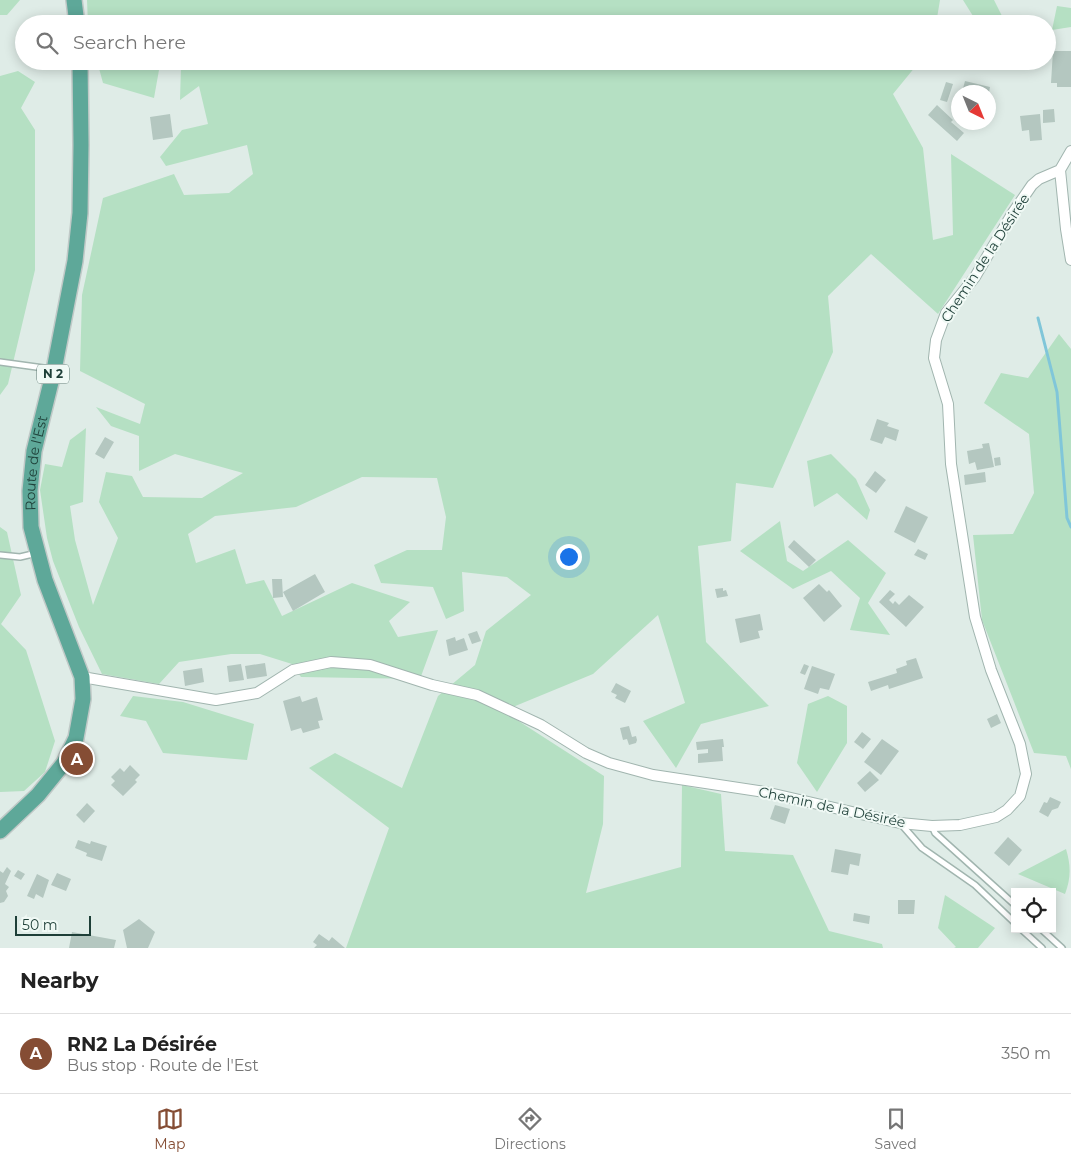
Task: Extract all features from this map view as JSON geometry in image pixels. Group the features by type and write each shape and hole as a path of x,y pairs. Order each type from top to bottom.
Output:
{"main road":[{"path":"74,0 76,15"},
{"name":"Route de l'Est","path":"0,831 38,795 64,763 76,738 83,699 82,677 45,580 31,527 30,491 34,451 54,370 75,261 80,213 80,70"}],"street":[{"path":"1071,151 1060,170 1071,260"},
{"name":"Chemin de la Désirée","path":"82,677 216,700 257,693 294,670 331,662 370,666 432,685 478,695 541,725 586,753 609,763 653,775 765,792 900,823 932,826 960,824 996,817 1007,810 1020,796 1026,774 1020,744 991,670 975,618 951,464 948,404 934,358 936,340 946,313 975,277 1012,214 1032,185 1039,179 1060,170"}],"lane":[{"path":"0,362 54,370"},
{"path":"0,555 20,557 38,553"},
{"path":"900,823 922,848 975,885 1011,919"},
{"path":"932,826 935,833 1011,901"},
{"path":"1025,933 1042,948"},
{"path":"1045,933 1062,948"}],"green space":[{"path":"0,0 20,0 7,15 0,15"},
{"path":"87,0 940,0 938,15 88,15"},
{"path":"963,0 994,0 1002,15 972,15"},
{"path":"1057,6 1071,8 1071,27 1056,29"},
{"path":"99,70 159,70 154,98 103,83"},
{"path":"181,70 913,70 893,94 923,148 933,240 953,235 951,154 1015,195 938,314 871,254 828,296 833,352 773,488 736,483 731,541 698,546 706,642 769,706 701,724 676,768 643,721 685,703 658,615 593,674 503,711 604,776 603,824 586,893 681,867 682,785 721,794 725,851 793,855 829,931 882,944 883,948 346,948 389,828 309,768 335,753 402,788 438,696 475,665 486,631 531,595 507,577 462,572 464,611 446,619 433,587 381,583 374,565 407,550 442,550 446,517 437,478 362,477 296,507 215,516 188,534 196,563 235,549 246,584 264,580 282,616 352,583 410,602 389,621 398,637 438,630 420,679 301,677 292,664 260,654 231,654 179,662 159,684 102,674 79,627 53,561 47,538 40,490 45,464 62,467 70,440 86,428 83,502 70,506 75,540 93,605 118,538 99,502 106,472 132,476 143,497 202,498 243,473 175,454 139,471 139,436 111,426 96,407 140,424 145,404 80,371 82,295 103,198 174,174 184,195 229,193 253,174 247,145 166,166 160,157 182,130 208,124 199,86 180,100"},
{"path":"18,71 35,82 21,108 35,130 35,270 8,384 0,395 0,76"},
{"path":"1059,334 1071,349 1071,769 1066,756 1034,753 982,620 973,535 1013,534 1034,493 1029,434 984,403 1001,373 1028,378"},
{"path":"831,454 856,479 870,510 867,520 837,493 814,507 807,461"},
{"path":"780,521 787,561 803,571 848,540 886,573 868,603 890,635 850,630 860,598 831,571 793,589 740,551"},
{"path":"0,527 7,532 21,595 1,624 26,650 55,741 45,772 24,791 0,792"},
{"path":"133,696 183,702 254,724 247,760 163,753 146,721 120,716"},
{"path":"828,696 847,706 847,743 817,792 797,763 808,704"},
{"path":"1066,849 1070,872 1065,894 1056,890 1056,888 1051,888 1018,874"},
{"path":"945,895 995,928 978,948 954,948 956,947 938,928"}],"building":[{"path":"1056,51 1071,51 1071,87 1057,87 1057,83 1051,83 1052,70 1056,70"},
{"path":"965,81 982,85 964,85"},
{"path":"946,82 953,84 951,85 947,102 940,100"},
{"path":"937,105 951,118 951,130 960,130 964,133 957,141 928,115"},
{"path":"1054,109 1055,122 1043,123 1043,110"},
{"path":"170,114 173,137 153,140 150,117"},
{"path":"1040,114 1042,140 1030,141 1029,130 1022,131 1020,116"},
{"path":"877,419 889,423 887,426 899,430 896,441 885,437 882,444 870,440"},
{"path":"105,437 114,442 104,459 95,454"},
{"path":"989,443 994,467 977,470 975,462 969,464 967,451 983,448 982,444"},
{"path":"1000,457 1001,465 995,466 994,458"},
{"path":"875,471 886,480 876,493 865,485"},
{"path":"985,472 986,482 965,485 964,475"},
{"path":"906,506 928,517 915,543 894,532"},
{"path":"794,540 816,560 809,567 788,547"},
{"path":"918,549 928,554 925,560 914,555"},
{"path":"315,574 325,592 293,611 283,592"},
{"path":"272,579 282,579 283,597 273,598"},
{"path":"819,584 827,592 829,590 842,606 824,622 803,598"},
{"path":"723,588 723,591 726,590 728,596 717,598 715,589"},
{"path":"890,590 895,594 889,600 893,604 895,601 899,605 909,595 924,607 906,627 879,602"},
{"path":"760,614 763,630 758,631 760,638 740,643 735,619"},
{"path":"477,631 481,641 472,644 468,634"},
{"path":"455,637 456,641 464,638 468,650 449,656 446,640"},
{"path":"916,658 923,678 889,689 888,685 871,691 868,682 897,673 896,669 907,665 906,661"},
{"path":"265,663 267,676 247,679 245,666"},
{"path":"241,664 244,680 229,682 227,666"},
{"path":"804,664 809,666 805,675 800,673"},
{"path":"812,666 835,674 829,690 820,688 818,694 804,689"},
{"path":"202,668 204,682 185,686 183,671"},
{"path":"616,683 631,691 625,703 615,698 617,695 611,692"},
{"path":"300,696 302,702 317,697 323,720 318,721 320,728 303,733 301,728 291,731 283,701"},
{"path":"997,714 1001,723 991,728 987,719"},
{"path":"629,726 632,737 636,736 637,740 636,743 629,745 627,739 623,740 620,728"},
{"path":"862,732 871,739 863,749 854,742"},
{"path":"723,739 723,761 698,763 698,754 708,753 708,749 697,750 696,742"},
{"path":"882,739 899,751 881,775 864,762"},
{"path":"130,765 140,775 135,780 137,782 123,796 111,785 115,781 111,777 120,768 124,772"},
{"path":"870,771 879,780 865,792 857,783"},
{"path":"1050,797 1061,802 1058,808 1052,810 1048,817 1039,812 1044,802 1047,803"},
{"path":"87,803 95,811 84,823 76,815"},
{"path":"775,805 790,809 785,824 770,819"},
{"path":"1008,837 1022,850 1009,866 994,853"},
{"path":"78,840 90,844 91,841 107,846 102,861 86,856 87,853 75,848"},
{"path":"835,849 861,854 859,866 850,864 848,875 831,872"},
{"path":"7,867 11,871 5,884 9,887 6,891 8,896 4,902 0,903 0,871 3,873"},
{"path":"18,870 25,874 21,880 14,876"},
{"path":"57,873 71,879 66,891 51,885"},
{"path":"37,874 49,880 43,898 36,894 34,899 27,896"},
{"path":"898,900 915,900 914,914 898,914"},
{"path":"854,913 870,916 869,924 853,921"},
{"path":"139,919 155,932 148,948 127,948 123,930"},
{"path":"72,932 116,940 114,948 69,948"},
{"path":"319,934 329,941 332,937 345,948 314,948 317,945 313,942"}],"waterway":[{"path":"1038,318 1057,392 1067,518 1071,527"}],"place":[{"name":"RN2 La Désirée","path":"77,759"}]}
